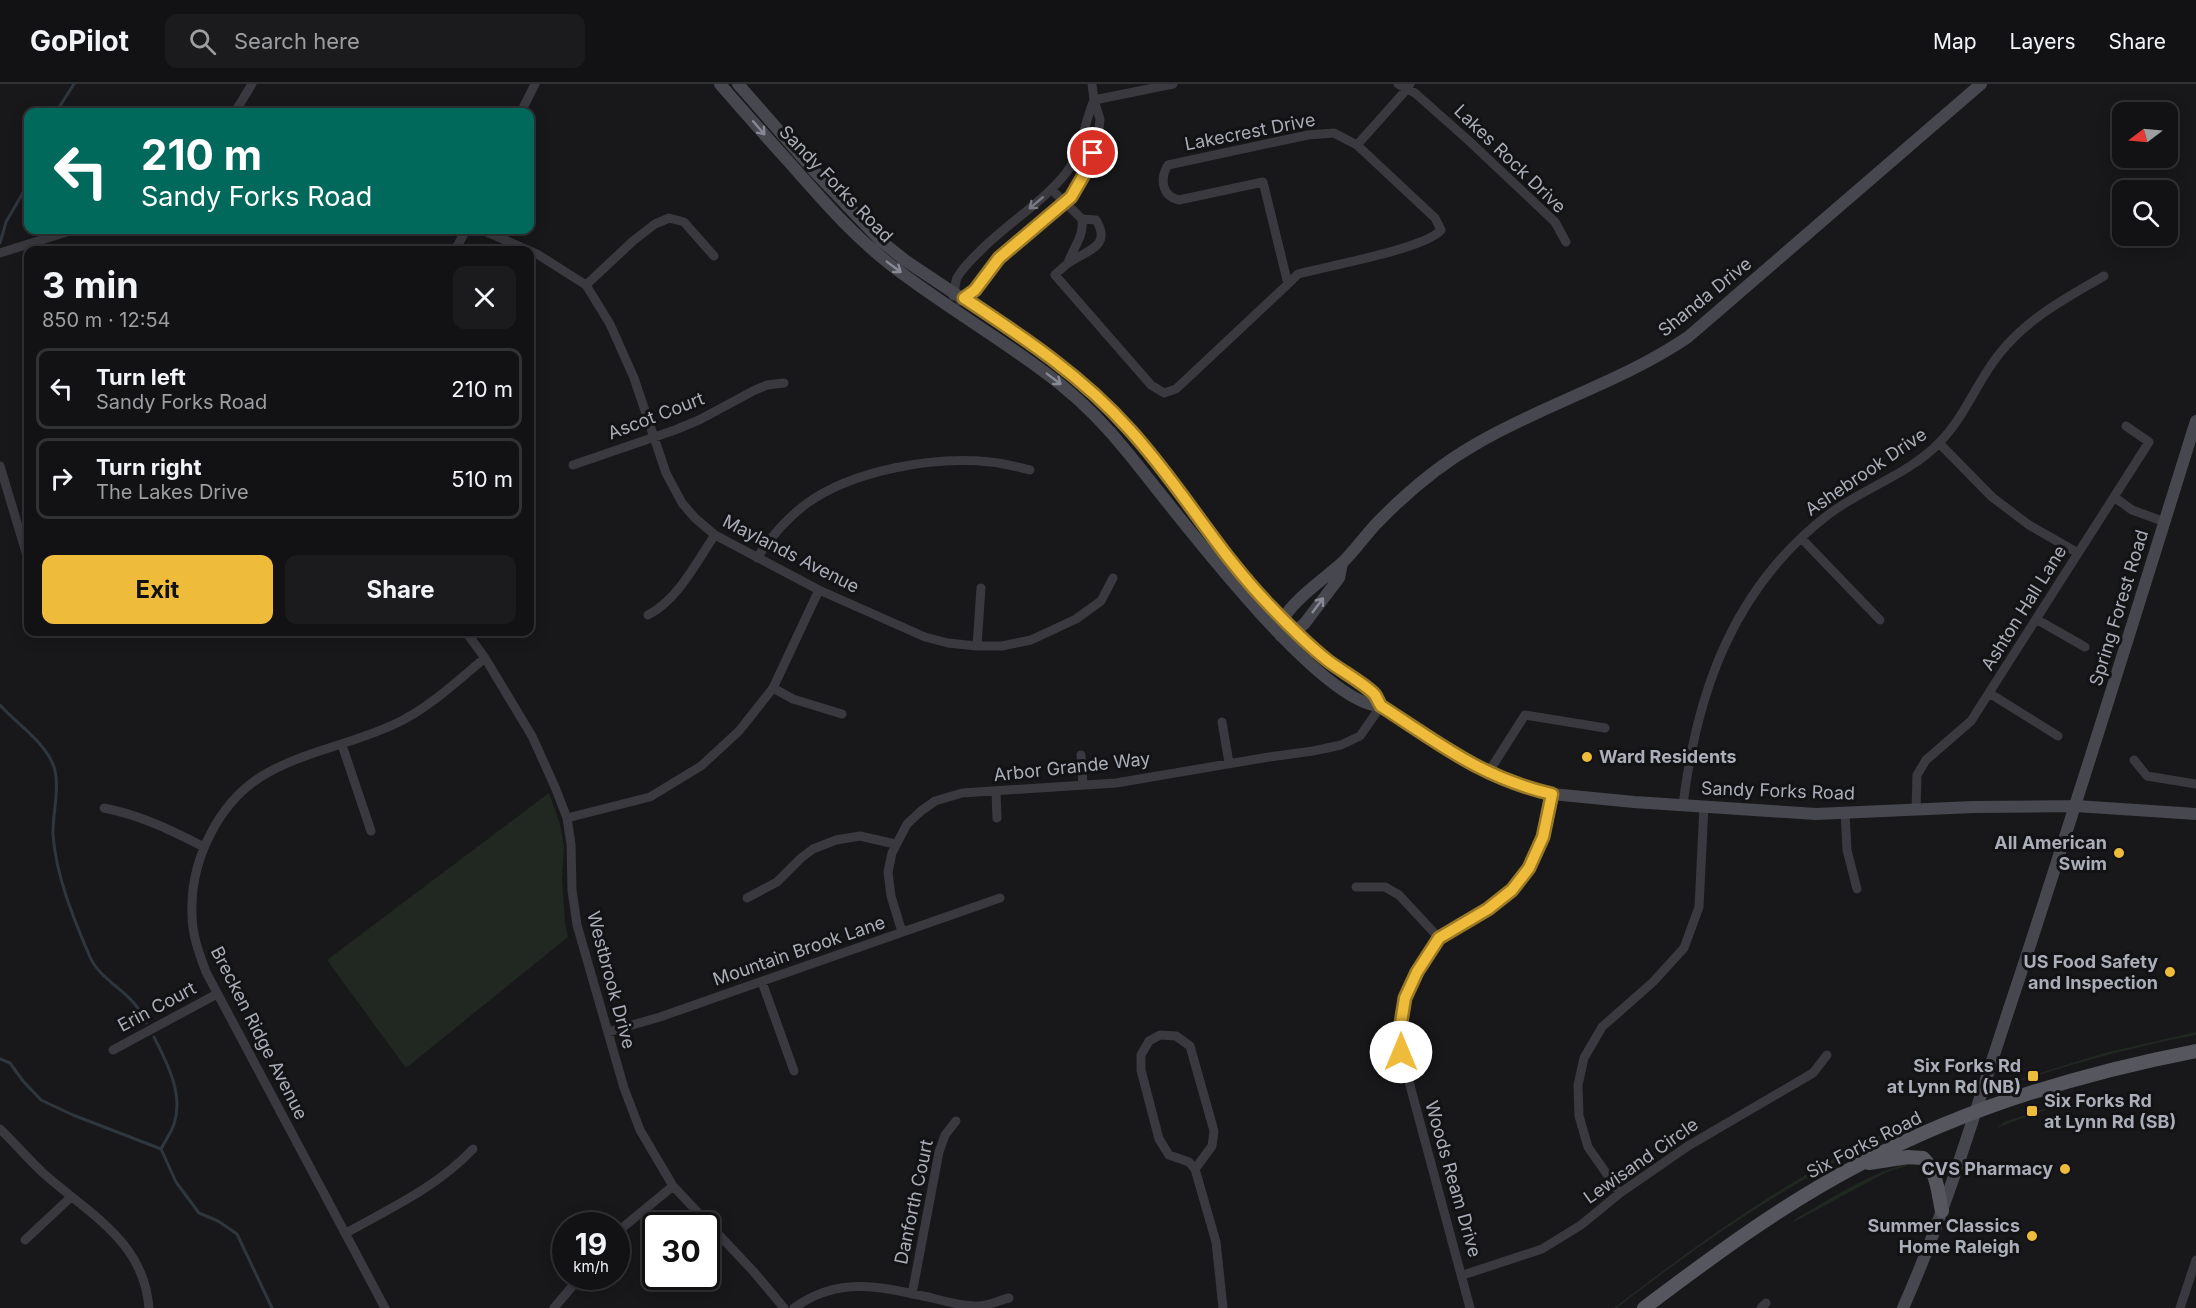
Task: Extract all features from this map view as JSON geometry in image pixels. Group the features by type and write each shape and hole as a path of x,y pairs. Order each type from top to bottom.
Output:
{"main road":[{"name":"Six Forks Road","path":"1644,1308 1744,1234 1861,1163 1975,1112 2106,1070 2196,1050"},
{"path":"1861,1163 1917,1156 1923,1158 1930,1166 1935,1179 1942,1211"}],"street":[{"path":"237,108 252,84"},
{"path":"523,108 535,84"},
{"name":"Sandy Forks Road","path":"720,84 830,208 869,247 1061,385 1098,419 1281,636 1346,692 1370,706 1381,706"},
{"name":"Sandy Forks Road","path":"738,84 881,241 906,261 1059,363 1104,403 1164,471 1240,573 1295,632 1328,662 1374,693 1381,706 1459,757 1488,773 1530,789 1552,794 1782,812 1845,813 2076,806 2196,814"},
{"path":"959,295 975,290 999,258 1071,197 1089,166 1098,140 1101,119 1094,100 1092,84"},
{"path":"1094,100 1173,84"},
{"name":"Lakes Rock Drive","path":"1398,84 1409,87 1468,140 1555,222 1566,242"},
{"name":"Shanda Drive","path":"1283,619 1327,573 1342,563 1394,507 1461,453 1522,419 1666,352 1688,337 1981,84"},
{"path":"1357,145 1409,87"},
{"path":"951,308 959,295 957,279 969,261 993,238 1052,190 1069,170 1086,117 1094,100"},
{"name":"Lakecrest Drive","path":"1082,219 1083,228 1078,244 1068,263 1055,275 1151,385 1164,393 1176,389 1288,284 1298,274 1403,248 1436,236 1441,230 1435,218 1357,145 1334,133 1308,135 1168,165 1162,175 1163,188 1172,198 1179,200 1263,182 1288,284"},
{"path":"1052,190 1082,219 1096,220 1101,228 1101,240 1097,246 1068,263"},
{"path":"585,285 633,241 655,224 669,218 684,222 714,256"},
{"path":"0,253 60,234"},
{"name":"Maylands Avenue","path":"491,234 519,246"},
{"path":"1078,244 1085,253"},
{"name":"Maylands Avenue","path":"534,253 585,285 610,324 634,378 666,473 682,503 694,518 715,535 819,590 926,637 948,643 1002,646 1031,640 1076,619 1101,601 1113,578"},
{"name":"Ashebrook Drive","path":"1683,805 1704,702 1725,642 1762,583 1781,559 1801,538 1830,514 1921,459 1956,423 1999,354 2014,336 2050,307 2104,276"},
{"name":"Ascot Court","path":"573,465 675,430 761,387 784,383"},
{"name":"Spring Forest Road","path":"1903,1308 1942,1211 1975,1112 2076,806 2196,421"},
{"name":"Ashton Hall Lane","path":"1916,810 1917,775 1926,760 1971,721 2150,442 2126,426"},
{"path":"1939,443 1992,497 2029,525 2078,553"},
{"path":"757,558 774,532 806,504 833,488 880,472 925,462 962,461 991,462 1030,470"},
{"path":"0,466 24,546"},
{"path":"2114,497 2132,510 2164,522"},
{"path":"648,615 661,608 671,598 715,535"},
{"path":"1801,538 1880,620"},
{"name":"Shanda Drive","path":"1295,632 1305,623 1339,578 1342,563"},
{"path":"977,646 981,588"},
{"path":"567,818 650,797 701,766 739,731 773,688 819,590"},
{"path":"1283,619 1281,636 1295,632"},
{"path":"2036,619 2085,646"},
{"name":"Westbrook Drive","path":"469,636 485,658 532,736 567,818 577,925 635,1118 673,1186 754,1272 784,1308"},
{"name":"Brecken Ridge Avenue","path":"385,1308 206,972 196,945 192,915 194,882 204,847 223,814 239,795 266,773 287,763 342,745 397,723 416,713 485,658"},
{"path":"773,688 793,699 842,714"},
{"path":"1989,693 2058,736"},
{"name":"Arbor Grande Way","path":"902,932 891,896 888,873 895,844 907,824 921,810 935,801 962,793 1116,783 1313,751 1341,745 1360,736 1381,706"},
{"path":"1488,773 1525,715 1605,728"},
{"path":"1222,722 1229,763"},
{"path":"342,745 371,831"},
{"path":"1081,755 1083,785"},
{"path":"2134,760 2147,776 2196,784"},
{"path":"996,792 997,818"},
{"name":"Woods Ream Drive","path":"1470,1308 1401,1052 1400,1029 1405,998 1417,972 1439,938 1488,909 1512,890 1529,868 1543,837 1552,794"},
{"path":"1620,1193 1588,1148 1579,1116 1578,1084 1584,1058 1602,1027 1653,982 1684,948 1699,907 1704,806"},
{"path":"104,808 128,812 162,825 204,847"},
{"path":"1845,813 1847,850 1857,888"},
{"path":"747,898 777,882 813,849 836,840 860,836 895,844"},
{"path":"1356,887 1385,887 1400,895 1439,938"},
{"name":"Mountain Brook Lane","path":"608,1032 660,1017 1000,898"},
{"path":"762,982 794,1071"},
{"name":"Erin Court","path":"113,1050 217,994"},
{"path":"1195,1169 1212,1146 1214,1131 1190,1046 1176,1036 1160,1035 1149,1041 1141,1055 1141,1070 1159,1139 1169,1155 1189,1162 1195,1169 1216,1242 1223,1308"},
{"name":"Lewisand Circle","path":"1462,1275 1542,1249 1581,1224 1620,1193 1688,1146 1813,1073 1827,1055"},
{"name":"Danforth Court","path":"912,1294 939,1152 945,1136 956,1121"},
{"path":"0,1129 40,1170 100,1218 121,1239 141,1274 149,1308"},
{"path":"346,1233 423,1190 456,1168 473,1149"},
{"path":"630,1221 673,1186"},
{"path":"25,1240 71,1197"},
{"path":"2180,1308 2196,1260"},
{"path":"795,1308 805,1300 831,1290 854,1286 877,1286 979,1306 1009,1298"},
{"path":"554,1308 569,1290"}],"shaded area":[{"path":"549,793 560,824 564,846 562,880 568,937 406,1068 327,960"},
{"path":"2196,1032 2196,1035 2130,1049 2014,1081 2104,1053"},
{"path":"2096,1092 2004,1125 1997,1128 2004,1122"},
{"path":"1916,1119 1916,1122 1837,1161 1760,1206 1614,1308 1722,1229 1797,1180 1876,1137"},
{"path":"1916,1163 1920,1165 1908,1165 1885,1173 1792,1223 1839,1193 1871,1177 1902,1165"}],"waterway":[{"path":"59,108 74,84"},
{"path":"0,243 6,222 24,191"},
{"path":"0,705 35,739 52,762 56,779 53,835 58,866 72,913 94,964 104,976 129,997 146,1023"},
{"path":"154,1037 173,1079 177,1101 174,1124 161,1149"},
{"path":"0,1059 10,1063 41,1100 161,1149 176,1182 199,1213 218,1221 237,1234 272,1308"}],"place":[{"name":"Ward Residents","path":"1587,757"},
{"name":"All American Swim","path":"2119,853"},
{"name":"US Food Safety and Inspection","path":"2170,972"},
{"name":"Six Forks Rd at Lynn Rd (NB)","path":"2033,1076"},
{"name":"Six Forks Rd at Lynn Rd (SB)","path":"2032,1111"},
{"name":"CVS Pharmacy","path":"2065,1169"},
{"name":"Summer Classics Home Raleigh","path":"2032,1236"}],"route":[{"path":"1093,153 1089,166 1071,197 999,258 975,290 964,298 1059,363 1104,403 1164,471 1240,573 1269,606 1328,662 1374,693 1381,706 1459,757 1509,782 1552,794 1543,837 1529,868 1512,890 1488,909 1439,938 1417,972 1405,998 1400,1029 1401,1052"}]}
